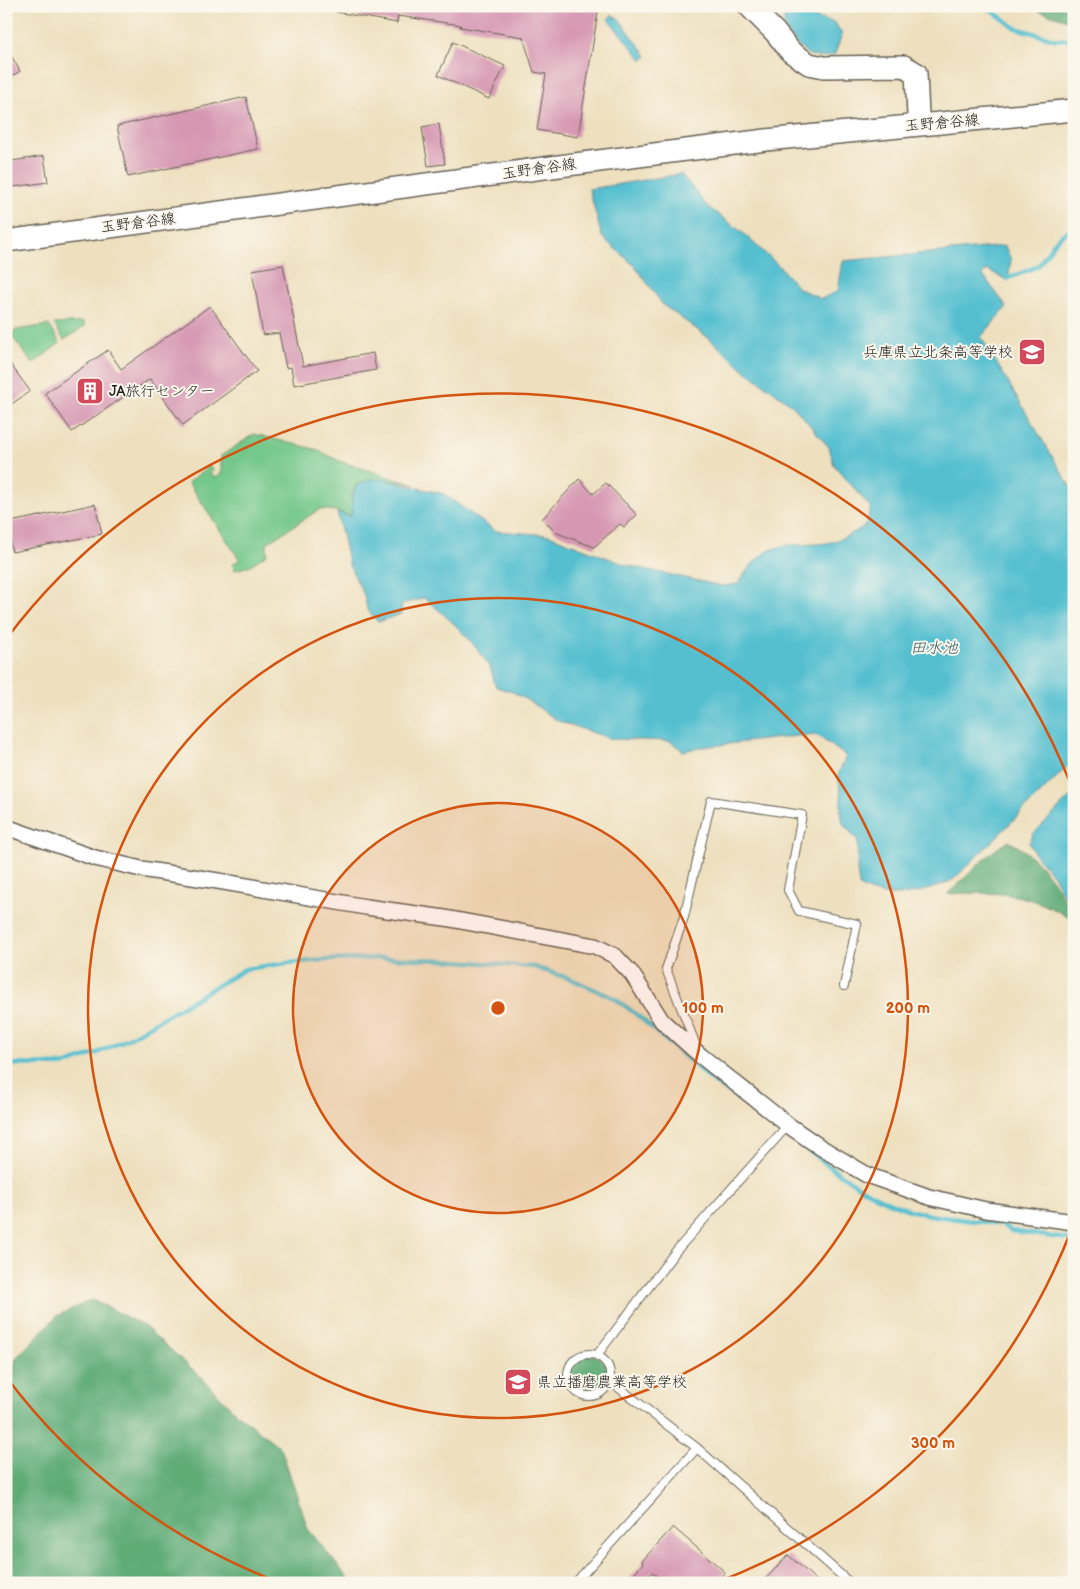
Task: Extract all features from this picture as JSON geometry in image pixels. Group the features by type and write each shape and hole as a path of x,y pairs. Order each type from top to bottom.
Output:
{"main road":[{"path":"749,6 775,32 791,52 809,64 824,67 904,66 916,73 918,115"},
{"name":"玉野倉谷線","path":"6,241 766,140 1074,110"}],"street":[{"path":"6,827 95,858 140,870 445,918 595,946 615,956 632,974 662,1021 701,1056 788,1125 867,1175 929,1197 986,1210 1074,1222"}],"lane":[{"path":"701,1056 666,969 684,917 711,801 802,815 788,890 799,911 857,924 844,986"},
{"path":"598,1355 676,1251 788,1125"},
{"path":"587,1354 598,1355 609,1366 610,1381 608,1386 600,1394 590,1396 579,1394 569,1381 568,1371 570,1366 577,1357 587,1354"},
{"path":"610,1381 697,1448 850,1583"},
{"path":"576,1583 697,1448"}],"green space":[{"path":"1023,6 1074,6 1074,22"},
{"path":"83,322 85,326 64,340 54,324"},
{"path":"49,325 60,343 33,364 10,334 16,330"},
{"path":"254,434 318,450 339,461 415,485 371,480 356,485 352,498 351,517 336,511 320,509 267,543 267,554 249,566 235,570 232,564 240,560 188,482 210,466 213,470 210,473 214,478 221,474 221,456"},
{"path":"1008,841 1028,853 1045,870 1065,902 1074,912 1074,921 1042,904 1013,896 982,893 947,894"},
{"path":"91,1300 145,1327 199,1375 236,1413 281,1448 308,1529 352,1583 6,1583 6,1393 16,1358 57,1316"},
{"path":"589,1355 603,1361 609,1375 603,1389 589,1395 575,1389 569,1375 575,1361"}],"water":[{"path":"790,10 835,23 842,34 835,54 826,57 815,57 799,46 784,24 785,17"},
{"path":"612,15 620,20 647,56 643,61 608,19"},
{"name":"田水池","path":"681,174 707,206 743,233 780,267 798,288 821,299 838,291 843,261 1005,246 1011,260 1008,281 988,270 982,274 1007,307 981,337 1074,493 1074,760 954,879 943,884 919,892 894,895 870,891 859,886 857,870 858,841 843,824 841,811 838,775 846,756 815,734 702,747 683,751 670,741 612,739 558,721 513,692 496,687 490,668 477,649 451,621 424,598 402,604 401,614 378,622 367,609 364,595 349,565 337,512 351,517 352,498 356,486 368,480 381,479 444,494 495,531 549,535 626,565 722,586 738,584 757,559 773,549 793,545 827,543 851,534 865,526 871,508 834,465 829,447 792,405 747,372 706,336 663,305 635,266 602,237 589,189"},
{"path":"1074,793 1074,910 1069,906 1053,875 1036,856 1029,843 1034,833"}],"building":[{"path":"336,6 599,6 578,137 537,130 546,74 534,72 523,37 460,27 461,25 398,16 397,23 336,12"},
{"path":"453,42 505,66 489,99 438,75"},
{"path":"6,47 20,71 6,80"},
{"path":"246,97 258,149 128,177 117,126"},
{"path":"439,124 445,164 428,166 422,127"},
{"path":"44,156 48,182 6,188 6,162"},
{"path":"283,265 303,366 373,353 376,370 294,385 291,367 286,368 279,333 263,335 252,270"},
{"path":"210,306 257,371 183,425 150,379 72,432 45,393 108,350 121,369"},
{"path":"6,358 30,391 6,408"},
{"path":"579,479 593,494 606,483 637,515 624,527 620,524 594,547 557,533 542,519"},
{"path":"95,504 102,534 12,552 6,523"},
{"path":"673,1527 725,1572 716,1583 665,1583 652,1572 643,1583 626,1583 643,1563 642,1561"},
{"path":"788,1555 803,1568 819,1583 762,1583"}],"waterway":[{"path":"985,6 1016,28 1054,39 1074,40"},
{"path":"1007,279 1038,266 1057,239 1074,226"},
{"path":"6,1064 64,1065 95,1054 129,1038 245,969 326,960 385,958 444,960 534,967 571,979 614,998 636,1014 714,1082 767,1118"},
{"path":"783,1130 846,1178 863,1189 898,1206 938,1216 1001,1224 1011,1231 1074,1240"}],"place":[{"name":"兵庫県立北条高等学校","path":"1032,352"},
{"name":"JA旅行センター","path":"90,391"},
{"name":"県立播磨農業高等学校","path":"518,1382"}]}
